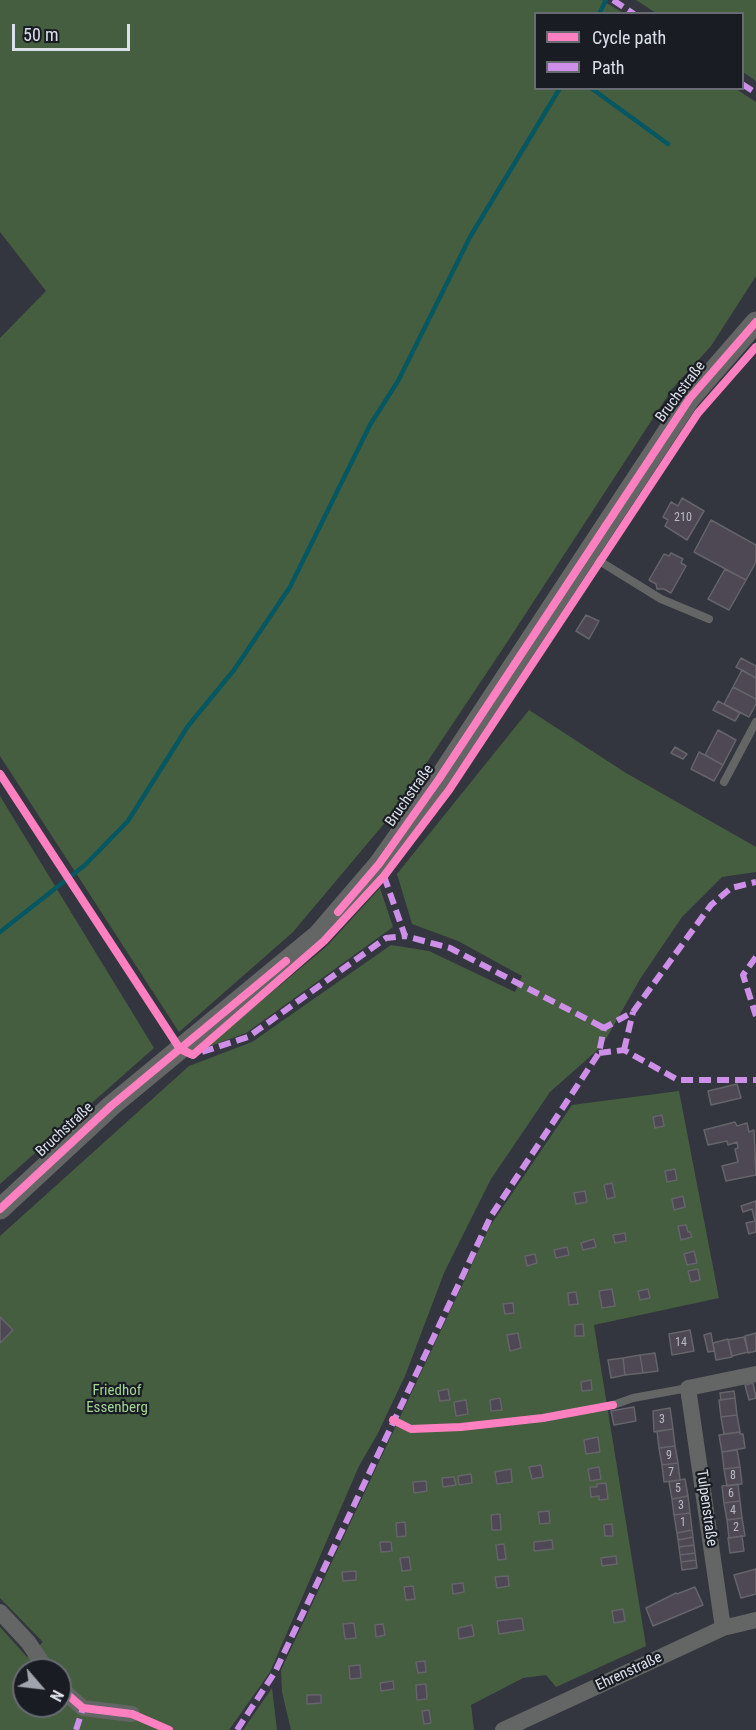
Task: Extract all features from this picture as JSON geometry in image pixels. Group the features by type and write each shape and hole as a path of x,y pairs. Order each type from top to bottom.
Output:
{"street":[{"name":"Bruchstraße","path":"0,1209 111,1106 318,935 379,864 432,789 690,398 756,322"},
{"path":"688,1388 756,1374"},
{"name":"Tulpenstraße","path":"688,1388 723,1628"},
{"path":"0,1612 28,1642 39,1658"},
{"name":"Ehrenstraße","path":"503,1730 723,1628 756,1620"},
{"path":"72,1698 83,1708 132,1714"}],"lane":[{"path":"587,553 661,599 709,619"},
{"path":"724,782 756,722"},
{"path":"613,1405 633,1398 688,1388"}],"green space":[{"path":"0,0 602,0 621,12 534,12 534,90 738,90 756,102 756,276 711,346 672,389 393,813 293,932 179,1032 0,756 0,338 46,291 0,232"},
{"path":"636,0 756,0 756,81 744,73 744,12 654,12"},
{"name":"Friedhof Essenberg","path":"529,710 626,773 756,847 756,872 722,877 682,917 640,979 602,1046 550,1092 491,1179 444,1273 405,1376 377,1435 359,1466 270,1672 229,1730 0,1730 0,1627 27,1657 43,1642 0,1598 0,1236 189,1066 252,1042 391,945 429,951 515,992 522,976 458,941 412,924 397,874"},
{"path":"0,796 154,1048 0,1184"},
{"path":"380,888 393,927 246,1033 205,1048 327,946"},
{"path":"679,1091 719,1298 594,1325 646,1646 556,1687 546,1675 523,1678 471,1705 474,1730 291,1730 282,1692 281,1670 490,1226 572,1105"},
{"path":"272,1688 277,1730 243,1730"}],"building":[{"path":"682,498 704,511 687,540 665,526 668,520 663,517 671,502 678,506"},
{"path":"711,520 756,545 756,562 746,580 694,552"},
{"path":"671,553 683,559 681,563 686,566 671,593 664,589 657,589 656,584 649,580 664,554 669,556"},
{"path":"725,569 746,580 729,610 708,599"},
{"path":"586,615 599,621 589,639 576,631"},
{"path":"741,658 756,666 756,678 736,667"},
{"path":"742,670 756,678 756,699 733,687"},
{"path":"733,687 756,699 756,704 749,717 724,704"},
{"path":"718,701 740,713 735,721 713,710"},
{"path":"718,730 736,740 723,765 705,755"},
{"path":"675,747 687,754 683,759 671,753"},
{"path":"699,752 723,765 714,781 691,769"},
{"path":"737,1084 741,1098 711,1105 708,1091"},
{"path":"662,1115 664,1126 655,1128 653,1117"},
{"path":"735,1122 737,1126 747,1123 749,1132 754,1130 756,1175 726,1181 722,1166 738,1162 735,1149 738,1148 737,1142 728,1145 727,1141 708,1145 704,1130"},
{"path":"675,1169 677,1180 667,1182 665,1171"},
{"path":"612,1183 615,1197 607,1199 604,1185"},
{"path":"585,1191 587,1202 576,1204 574,1193"},
{"path":"683,1196 685,1207 674,1210 672,1199"},
{"path":"756,1201 756,1232 749,1234 746,1223 755,1221 752,1209 743,1212 741,1206"},
{"path":"686,1225 692,1237 681,1240 678,1226"},
{"path":"625,1233 626,1241 615,1243 613,1235"},
{"path":"594,1239 596,1247 583,1250 581,1243"},
{"path":"567,1247 569,1255 556,1258 554,1250"},
{"path":"694,1251 697,1263 687,1265 684,1254"},
{"path":"535,1254 537,1263 527,1266 525,1256"},
{"path":"698,1269 700,1280 691,1282 688,1271"},
{"path":"612,1289 615,1306 602,1308 599,1291"},
{"path":"648,1289 650,1298 640,1300 638,1291"},
{"path":"576,1292 578,1304 569,1305 568,1293"},
{"path":"513,1303 514,1313 505,1314 503,1304"},
{"path":"0,1317 13,1330 0,1343"},
{"path":"583,1324 584,1336 575,1336 575,1325"},
{"path":"690,1330 694,1351 672,1355 669,1334"},
{"path":"518,1333 521,1348 510,1351 507,1335"},
{"path":"711,1333 714,1351 708,1352 704,1335"},
{"path":"756,1333 756,1351 748,1353 745,1336"},
{"path":"744,1337 748,1352 732,1356 728,1340"},
{"path":"728,1339 732,1357 716,1360 713,1343"},
{"path":"655,1353 658,1371 643,1373 640,1355"},
{"path":"640,1355 643,1373 625,1375 623,1358"},
{"path":"623,1358 625,1375 611,1378 608,1360"},
{"path":"591,1380 592,1390 582,1391 581,1382"},
{"path":"753,1383 756,1398 749,1400 745,1385"},
{"path":"448,1389 450,1400 440,1401 438,1391"},
{"path":"734,1391 735,1398 721,1400 720,1393"},
{"path":"500,1398 502,1410 491,1411 490,1400"},
{"path":"735,1398 737,1415 721,1417 719,1400"},
{"path":"466,1400 468,1414 456,1416 454,1402"},
{"path":"634,1407 636,1421 614,1425 611,1411"},
{"path":"670,1408 673,1429 654,1432 653,1411"},
{"path":"737,1415 740,1432 724,1434 721,1417"},
{"path":"673,1429 675,1446 659,1448 657,1431"},
{"path":"740,1432 743,1434 745,1448 722,1452 719,1435"},
{"path":"598,1437 600,1452 586,1454 584,1440"},
{"path":"675,1446 678,1463 662,1465 659,1448"},
{"path":"737,1450 740,1467 724,1469 722,1452"},
{"path":"678,1463 680,1480 664,1482 662,1465"},
{"path":"541,1465 543,1477 532,1479 529,1467"},
{"path":"599,1467 601,1479 590,1481 588,1469"},
{"path":"740,1467 742,1484 727,1486 724,1469"},
{"path":"511,1469 512,1482 497,1484 495,1472"},
{"path":"471,1474 472,1483 459,1485 458,1476"},
{"path":"454,1477 456,1485 443,1487 442,1478"},
{"path":"685,1479 688,1496 672,1499 669,1482"},
{"path":"426,1481 427,1491 414,1493 413,1482"},
{"path":"606,1483 608,1499 599,1500 599,1496 591,1497 590,1487"},
{"path":"738,1484 740,1501 724,1503 722,1486"},
{"path":"688,1496 690,1513 674,1515 672,1499"},
{"path":"740,1501 742,1518 727,1520 724,1503"},
{"path":"549,1511 550,1523 540,1524 538,1512"},
{"path":"690,1513 692,1530 677,1533 674,1515"},
{"path":"500,1514 501,1530 492,1530 491,1515"},
{"path":"742,1518 745,1536 729,1538 727,1520"},
{"path":"405,1522 406,1536 397,1537 396,1523"},
{"path":"612,1524 613,1536 605,1536 604,1525"},
{"path":"692,1530 693,1537 678,1540 677,1533"},
{"path":"742,1536 744,1551 730,1553 728,1538"},
{"path":"693,1537 694,1545 679,1547 678,1540"},
{"path":"552,1540 553,1549 534,1551 534,1542"},
{"path":"380,1542 391,1542 392,1551 381,1552"},
{"path":"504,1544 506,1559 498,1560 496,1545"},
{"path":"694,1545 695,1553 680,1555 679,1547"},
{"path":"695,1553 696,1560 681,1562 680,1555"},
{"path":"616,1556 617,1564 602,1566 601,1558"},
{"path":"409,1557 411,1570 402,1571 400,1558"},
{"path":"696,1560 697,1568 682,1570 681,1562"},
{"path":"756,1569 756,1594 741,1598 734,1575"},
{"path":"356,1571 356,1580 343,1581 342,1572"},
{"path":"508,1576 509,1586 497,1588 495,1577"},
{"path":"463,1583 464,1592 453,1594 452,1584"},
{"path":"413,1586 415,1599 406,1600 404,1587"},
{"path":"695,1587 703,1605 653,1626 646,1608 676,1593"},
{"path":"623,1609 625,1621 614,1623 612,1611"},
{"path":"522,1618 524,1630 499,1634 497,1621"},
{"path":"354,1623 356,1638 345,1639 343,1624"},
{"path":"383,1624 385,1635 376,1637 375,1625"},
{"path":"472,1625 474,1636 459,1639 458,1628"},
{"path":"425,1661 426,1672 418,1673 416,1662"},
{"path":"360,1665 361,1678 350,1679 349,1666"},
{"path":"393,1681 394,1689 381,1691 380,1683"},
{"path":"426,1684 427,1699 417,1700 416,1685"},
{"path":"307,1695 321,1695 321,1703 307,1704"},
{"path":"429,1710 431,1723 424,1724 422,1711"}],"waterway":[{"path":"600,12 606,0"},
{"path":"0,932 85,865 128,821 188,726 234,670 290,587 370,425 398,381 470,237 559,90"},
{"path":"594,90 668,144"}],"marked path":[{"path":"613,0 631,12"},
{"path":"744,85 756,93"},
{"path":"384,876 405,936 450,948 604,1028"},
{"path":"237,1730 275,1672 491,1216 599,1053 604,1028 633,1012 711,905 731,888 756,882"},
{"path":"202,1052 248,1037 386,938 405,936"},
{"path":"756,957 743,975 756,1016"},
{"path":"624,1050 633,1012"},
{"path":"599,1053 624,1050 678,1080 756,1080"},
{"path":"76,1730 83,1708"}],"cycle path":[{"path":"338,912 379,864 439,779 690,398 756,322"},
{"path":"0,774 180,1049 193,1055 324,941 384,876 449,790 698,413 756,347"},
{"path":"0,1209 111,1106 286,961"},
{"path":"393,1420 411,1429 461,1427 543,1418 613,1405"},
{"path":"72,1698 83,1708 132,1714 169,1730"}]}
